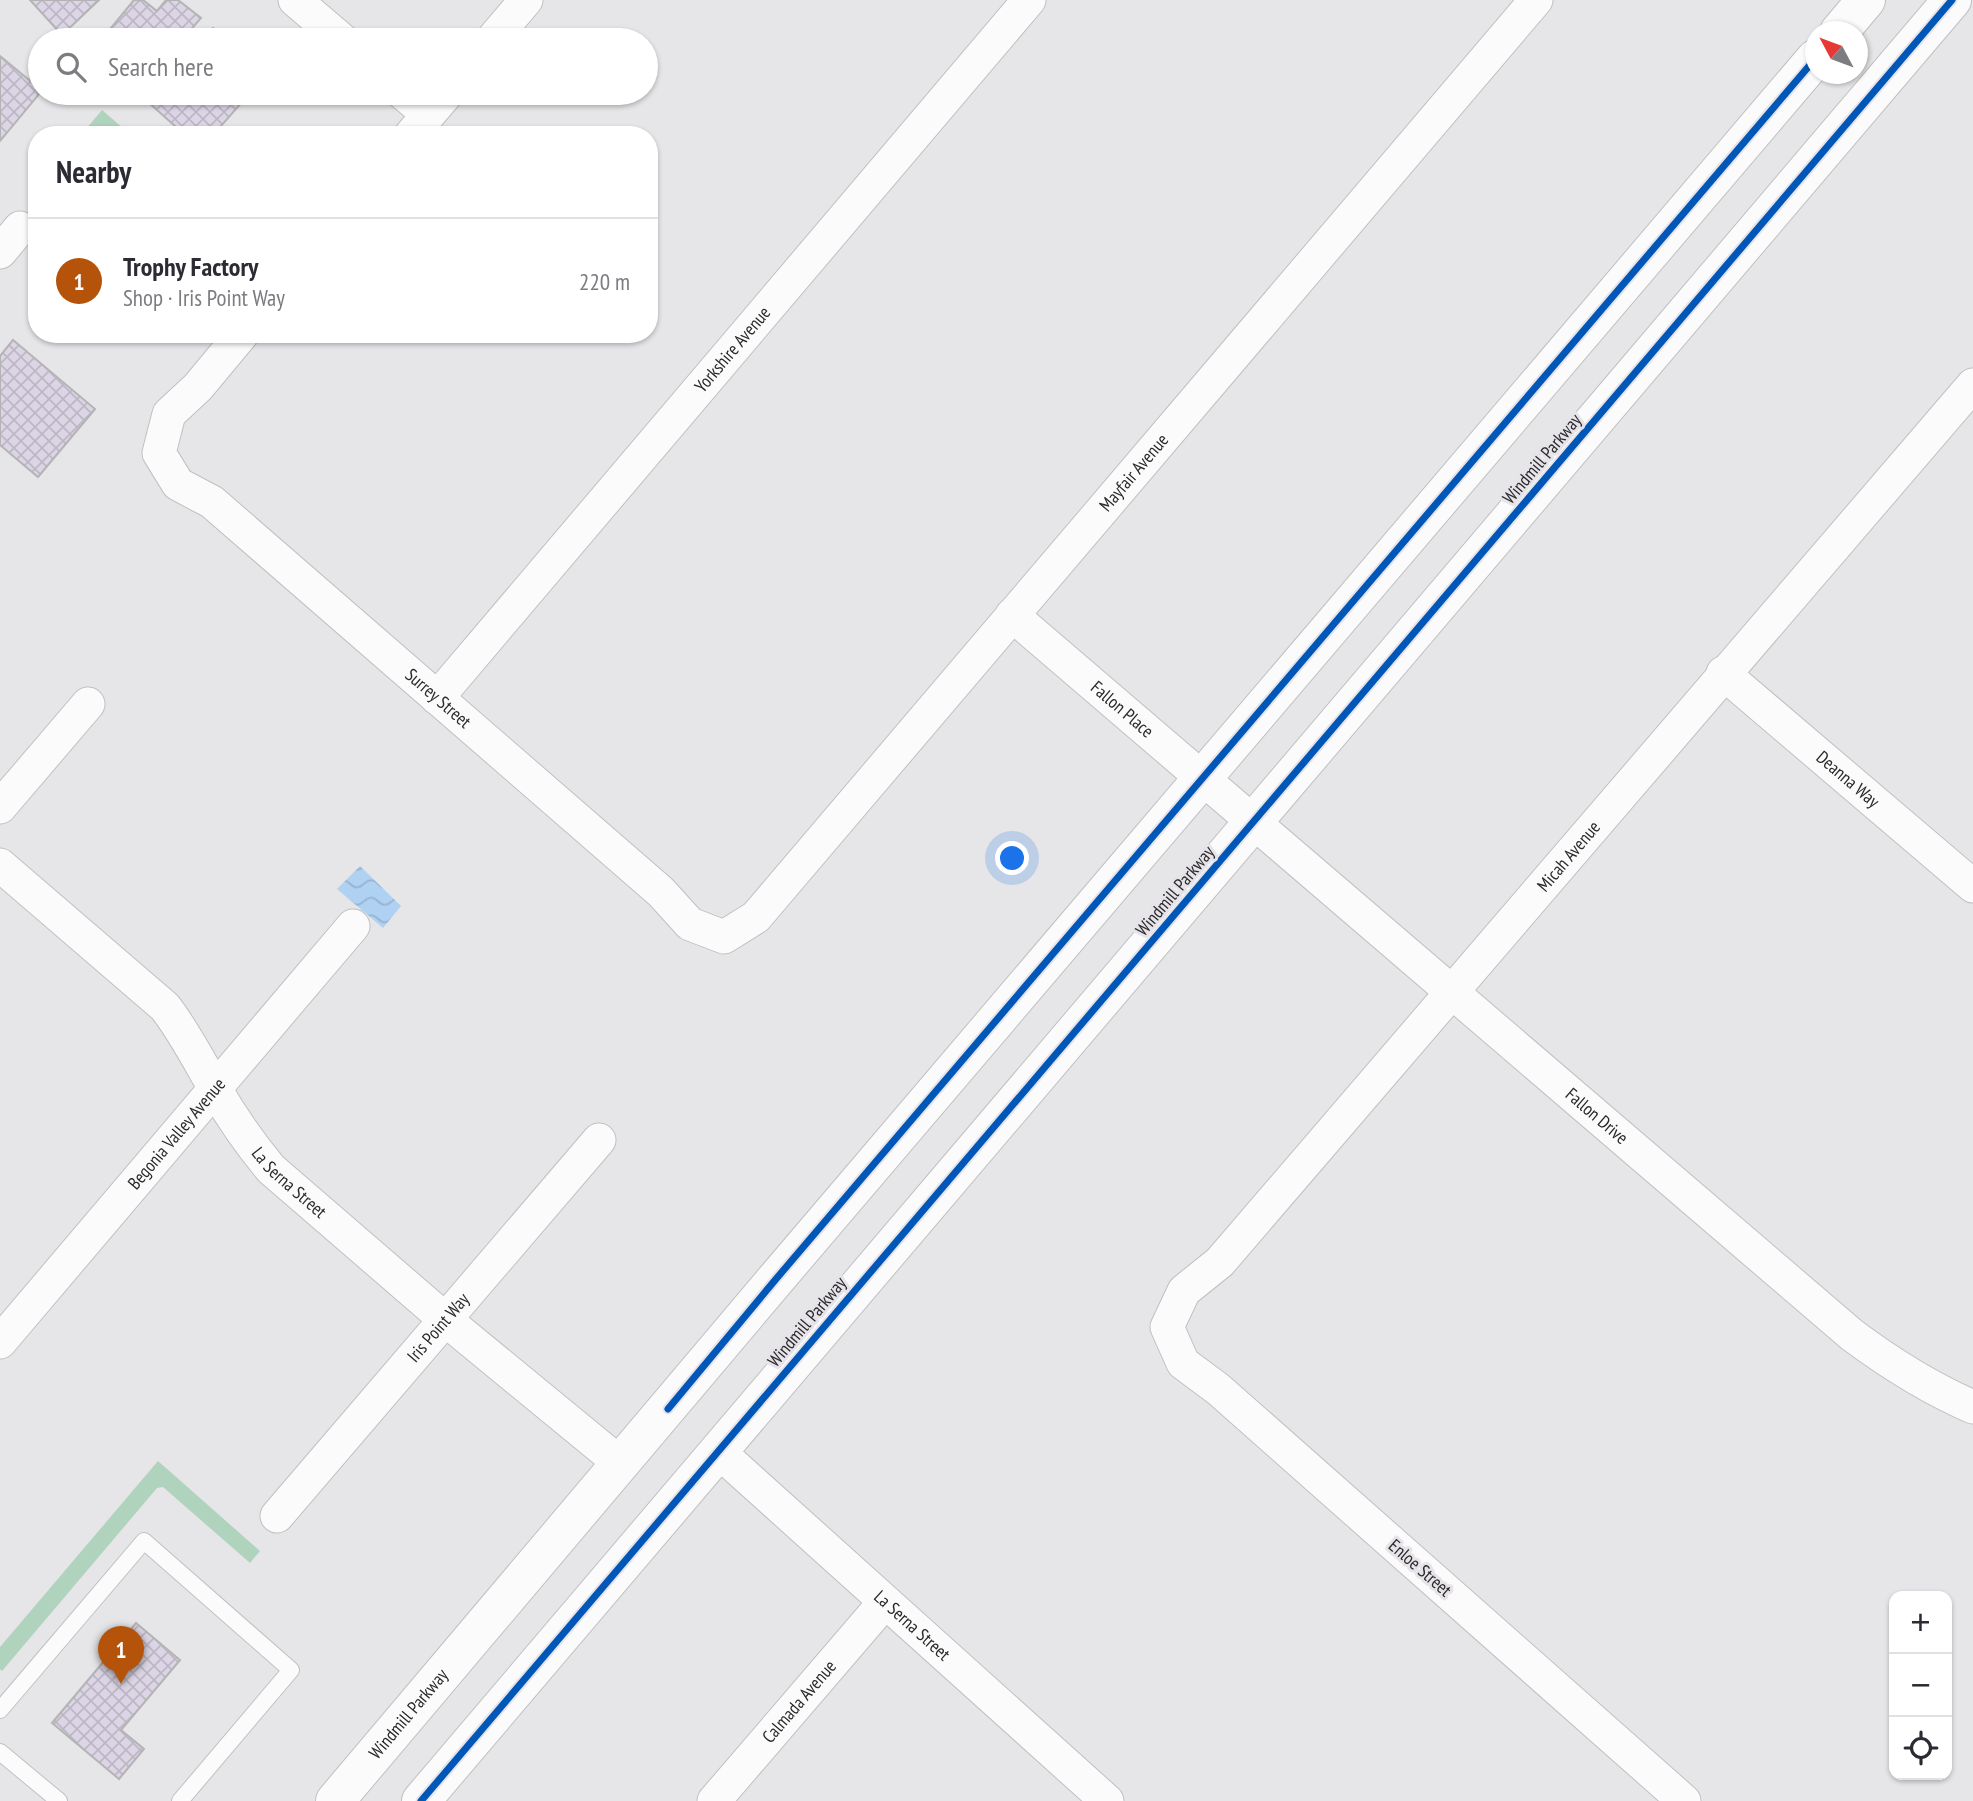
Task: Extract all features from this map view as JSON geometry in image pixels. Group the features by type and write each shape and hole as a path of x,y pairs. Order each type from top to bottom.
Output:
{"main road":[{"path":"1848,21 1866,0"},
{"name":"Windmill Parkway","path":"421,1801 718,1451 1244,813 1952,0"},
{"name":"Windmill Parkway","path":"335,1801 1805,71"}],"street":[{"path":"295,0 328,28"},
{"path":"502,28 526,0"},
{"name":"Yorkshire Avenue","path":"437,698 1029,0"},
{"name":"Mayfair Avenue","path":"724,937 756,917 1536,0"},
{"name":"Surrey Street","path":"235,343 198,387 169,414 159,453 178,484 212,502 661,892 690,924 724,937"},
{"name":"Micah Avenue","path":"1167,1327 1184,1291 1220,1262 1973,384"},
{"name":"Fallon Place","path":"1012,615 1244,813"},
{"name":"Deanna Way","path":"1723,673 1973,886"},
{"path":"0,807 88,704"},
{"name":"Fallon Drive","path":"1244,813 1852,1335 1889,1363 1935,1391 1973,1407"},
{"name":"La Serna Street","path":"0,864 165,1007 181,1028 215,1089 251,1145 271,1169 447,1321 621,1464"},
{"name":"Begonia Valley Avenue","path":"0,1342 353,926"},
{"name":"Iris Point Way","path":"278,1516 599,1140"},
{"name":"Enloe Street","path":"1167,1327 1182,1363 1218,1389 1684,1801"},
{"name":"La Serna Street","path":"718,1451 1107,1801"},
{"name":"Calmada Avenue","path":"714,1801 884,1603"}],"lane":[{"path":"0,1710 144,1541 291,1670 180,1801"},
{"path":"0,1752 59,1801"}],"green space":[{"path":"102,110 121,126 89,126"},
{"path":"158,1461 260,1551 250,1563 163,1487 157,1488 2,1671 0,1647"}],"water":[{"path":"360,866 401,906 383,928 337,889"}],"building":[{"path":"30,0 99,0 69,28 56,28"},
{"path":"134,0 143,0 157,11 166,0 178,0 201,18 192,28 111,28"},
{"path":"0,56 28,79 30,105 0,141"},
{"path":"151,105 240,105 221,126 175,126"},
{"path":"13,340 95,409 38,477 0,445 0,356"},
{"path":"136,1623 180,1660 121,1730 144,1749 119,1779 52,1723"}],"cycle path":[{"path":"421,1801 1952,0"},
{"path":"668,1409 1805,71"}],"place":[{"name":"Trophy Factory","path":"121,1684"}]}
